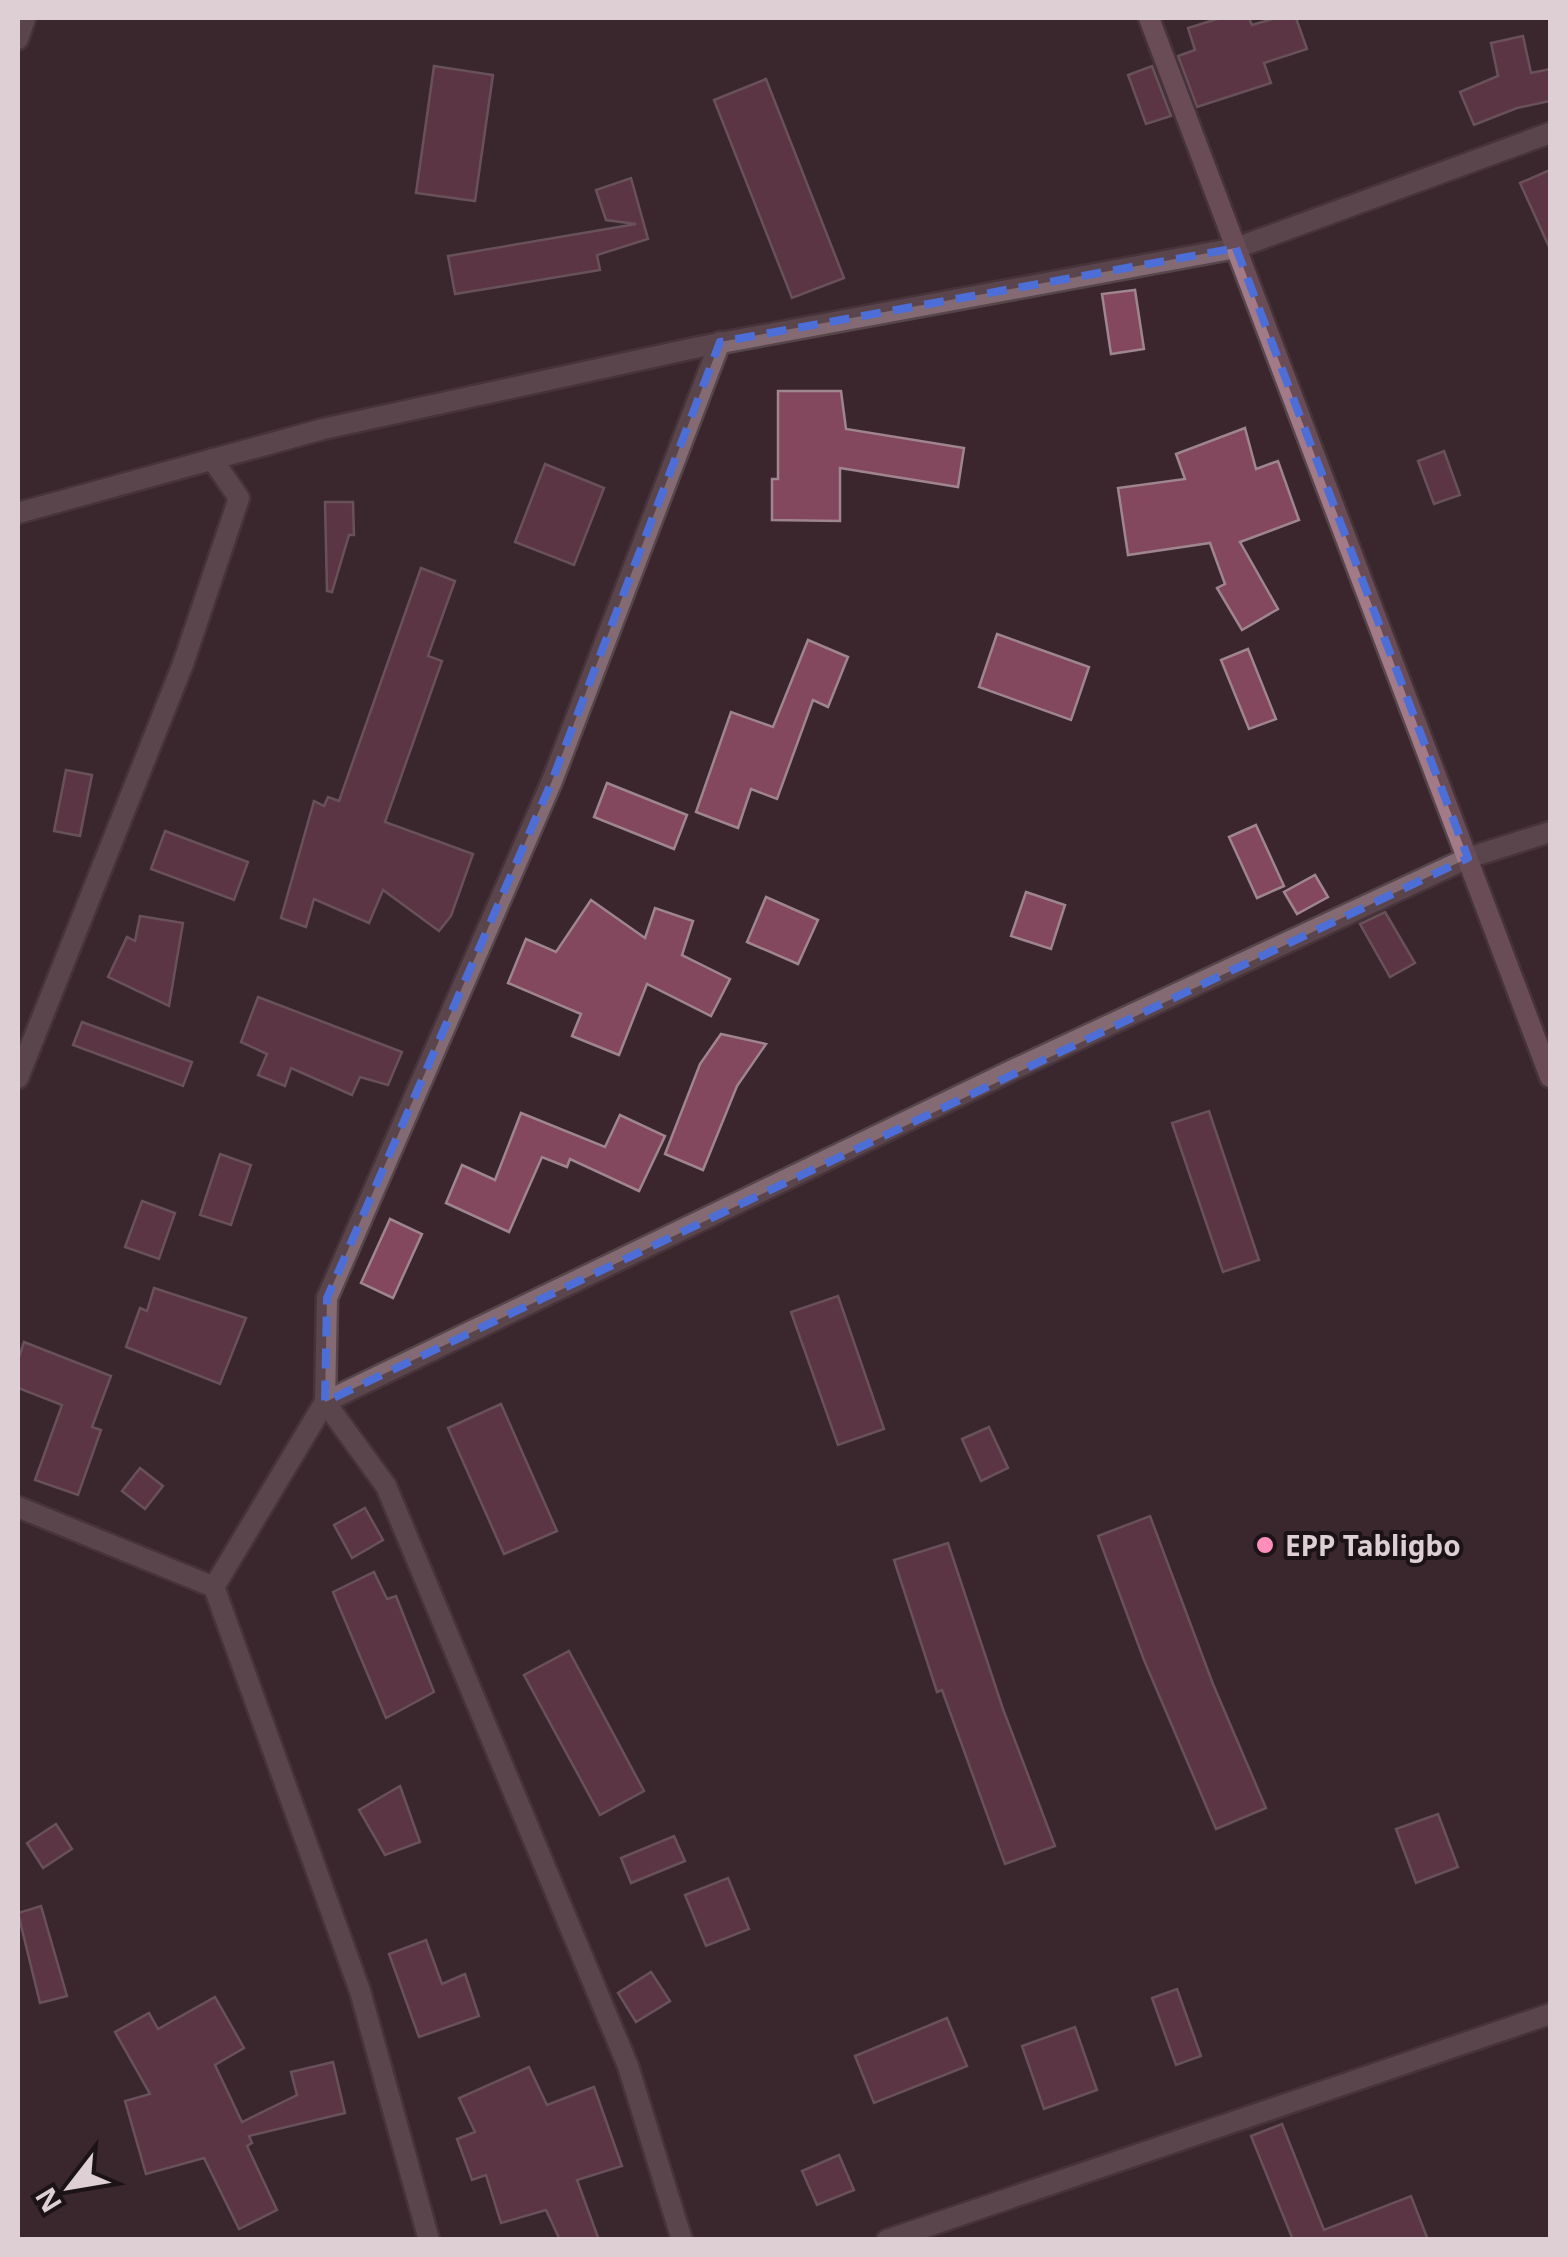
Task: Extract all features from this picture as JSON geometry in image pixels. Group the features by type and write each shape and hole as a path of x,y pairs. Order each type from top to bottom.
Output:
{"main road":[{"path":"1149,18 1550,1076"}],"street":[{"path":"18,39 26,18"},
{"path":"18,513 323,429 720,342 1236,248 1550,133"},
{"path":"214,1587 324,1402 327,1298 552,781 720,342"},
{"path":"18,1078 182,664 239,498 212,459"},
{"path":"324,1402 1017,1068 1468,858 1550,832"},
{"path":"324,1402 386,1486 628,2066 682,2240"},
{"path":"18,1507 214,1587 360,1991 429,2240"},
{"path":"887,2240 1550,2014"}],"highlighted area":[{"path":"1236,248 1468,858 325,1402 327,1298 552,781 720,342"}],"building":[{"path":"1220,18 1249,18 1252,25 1276,18 1296,18 1307,49 1264,63 1271,83 1197,107 1178,56 1195,50 1188,28"},
{"path":"1523,36 1531,73 1550,69 1550,101 1517,108 1474,125 1460,92 1498,76 1491,43"},
{"path":"434,66 493,75 475,201 416,193"},
{"path":"1152,66 1171,116 1146,124 1128,75"},
{"path":"766,79 844,278 792,298 714,100"},
{"path":"1550,170 1550,249 1520,183"},
{"path":"631,178 648,239 597,255 600,270 455,294 448,256 636,224 606,220 596,190"},
{"path":"1135,290 1144,349 1111,354 1102,294"},
{"path":"778,391 841,391 846,429 964,448 958,487 840,468 840,521 772,520 772,479 778,479"},
{"path":"1245,428 1256,469 1278,461 1299,520 1240,542 1278,609 1242,630 1217,588 1225,584 1210,543 1128,555 1118,488 1185,479 1176,454"},
{"path":"1444,451 1460,495 1434,504 1418,461"},
{"path":"545,464 604,488 574,565 515,542"},
{"path":"325,502 353,502 354,535 349,535 332,592 327,591"},
{"path":"421,568 455,581 428,656 442,661 385,822 473,854 451,916 439,931 383,890 369,923 314,899 306,927 281,918 314,801 324,806 328,797 339,801"},
{"path":"997,634 1089,667 1071,720 979,687"},
{"path":"808,640 848,657 828,707 813,700 777,799 751,789 738,828 696,812 731,712 773,727"},
{"path":"1248,649 1276,719 1249,729 1221,660"},
{"path":"66,770 92,775 80,836 54,831"},
{"path":"607,783 687,815 674,849 594,817"},
{"path":"1256,825 1284,886 1257,898 1229,837"},
{"path":"165,831 248,862 234,900 151,869"},
{"path":"1315,875 1328,897 1297,914 1284,892"},
{"path":"1026,892 1065,905 1051,949 1011,936"},
{"path":"766,897 818,920 798,964 747,942"},
{"path":"591,900 645,938 655,908 693,921 682,955 730,979 711,1016 647,984 619,1055 572,1036 581,1014 508,983 526,939 556,952"},
{"path":"1385,912 1415,963 1390,977 1360,924"},
{"path":"140,916 183,923 169,1006 108,977 127,937 135,941"},
{"path":"258,997 402,1052 388,1085 360,1077 352,1095 291,1068 285,1086 258,1075 267,1054 241,1042"},
{"path":"82,1022 192,1062 183,1086 73,1045"},
{"path":"721,1034 766,1044 737,1086 703,1170 665,1154 700,1064"},
{"path":"1209,1111 1259,1260 1223,1272 1172,1123"},
{"path":"521,1113 605,1147 620,1115 665,1136 639,1191 570,1159 567,1167 542,1157 509,1232 446,1203 462,1165 495,1180"},
{"path":"220,1154 251,1165 231,1225 200,1215"},
{"path":"142,1201 175,1213 159,1259 125,1247"},
{"path":"390,1219 422,1234 393,1298 361,1283"},
{"path":"154,1288 246,1318 220,1384 126,1347 140,1308 147,1311"},
{"path":"838,1296 884,1429 838,1445 791,1312"},
{"path":"24,1342 111,1376 92,1427 101,1430 78,1495 35,1480 62,1405 18,1388 18,1360"},
{"path":"501,1404 557,1531 504,1554 448,1428"},
{"path":"989,1427 1008,1468 981,1481 962,1439"},
{"path":"140,1468 163,1486 145,1509 122,1491"},
{"path":"365,1508 383,1540 352,1558 334,1525"},
{"path":"1150,1516 1213,1684 1266,1808 1216,1829 1144,1660 1098,1536"},
{"path":"948,1543 1003,1709 1055,1846 1005,1864 942,1690 937,1692 894,1560"},
{"path":"374,1572 387,1599 396,1596 434,1692 386,1718 333,1592"},
{"path":"569,1651 644,1791 600,1815 524,1675"},
{"path":"400,1786 420,1842 385,1855 359,1810"},
{"path":"1438,1814 1458,1867 1416,1883 1396,1829"},
{"path":"56,1824 72,1849 43,1868 27,1843"},
{"path":"674,1836 685,1861 631,1883 621,1858"},
{"path":"728,1878 749,1929 706,1946 685,1895"},
{"path":"41,1906 67,1996 40,2003 18,1913"},
{"path":"426,1940 442,1984 465,1974 479,2016 419,2037 389,1954"},
{"path":"651,1972 670,2001 636,2022 618,1993"},
{"path":"1177,1989 1201,2056 1176,2065 1152,1998"},
{"path":"215,1997 244,2048 215,2065 242,2122 297,2095 291,2072 333,2062 345,2113 249,2136 252,2143 247,2146 277,2210 239,2229 204,2158 146,2174 125,2101 150,2094 115,2032 149,2013 158,2029"},
{"path":"947,2018 967,2066 874,2103 855,2056"},
{"path":"1075,2027 1097,2090 1044,2109 1022,2046"},
{"path":"529,2067 547,2105 594,2087 622,2166 577,2180 599,2240 560,2240 546,2210 501,2223 486,2175 472,2180 457,2139 475,2132 459,2098"},
{"path":"1282,2124 1324,2230 1411,2196 1428,2240 1293,2240 1251,2136"},
{"path":"839,2155 854,2190 817,2205 802,2171"}],"place":[{"name":"EPP Tabligbo","path":"1265,1545"}]}
